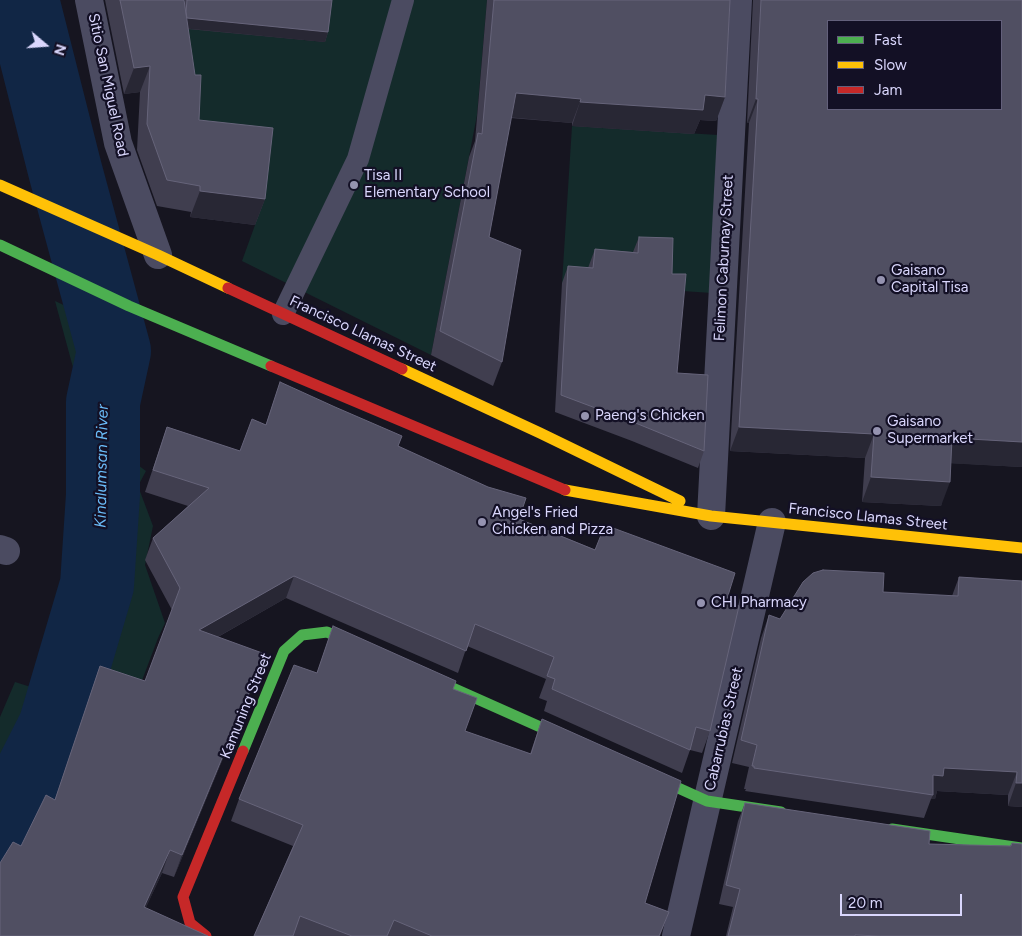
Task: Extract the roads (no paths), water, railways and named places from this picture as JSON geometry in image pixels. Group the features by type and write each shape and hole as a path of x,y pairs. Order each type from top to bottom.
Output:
{"main road":[{"name":"Francisco Llamas Street","path":"5,187 148,251 540,433 711,516"},
{"name":"Francisco Llamas Street","path":"0,245 129,306 564,490 711,516 1022,548"},
{"name":"Kamuning Street","path":"206,936 190,922 183,897 284,652 302,636 327,632 373,652"},
{"path":"409,668 581,745"},
{"path":"635,769 707,801 796,814"},
{"path":"884,828 1022,848"}],"street":[{"name":"Sitio San Miguel Road","path":"89,0 118,143 148,251"},
{"name":"Felimon Caburnay Street","path":"711,516 738,0"},
{"name":"Cabarrubias Street","path":"676,936 772,522"}],"lane":[{"path":"283,314 358,159 403,0"}],"waterway":[{"name":"Kinalumsan River","path":"0,836 55,727 97,585 103,495 103,402 114,351 65,170 22,0"}],"place":[{"name":"Tisa II Elementary School","path":"354,185"},
{"name":"Gaisano Capital Tisa","path":"881,280"},
{"name":"Paeng's Chicken","path":"585,416"},
{"name":"Gaisano Supermarket","path":"877,431"},
{"name":"Angel's Fried Chicken and Pizza","path":"482,522"},
{"name":"CHI Pharmacy","path":"701,603"}]}
